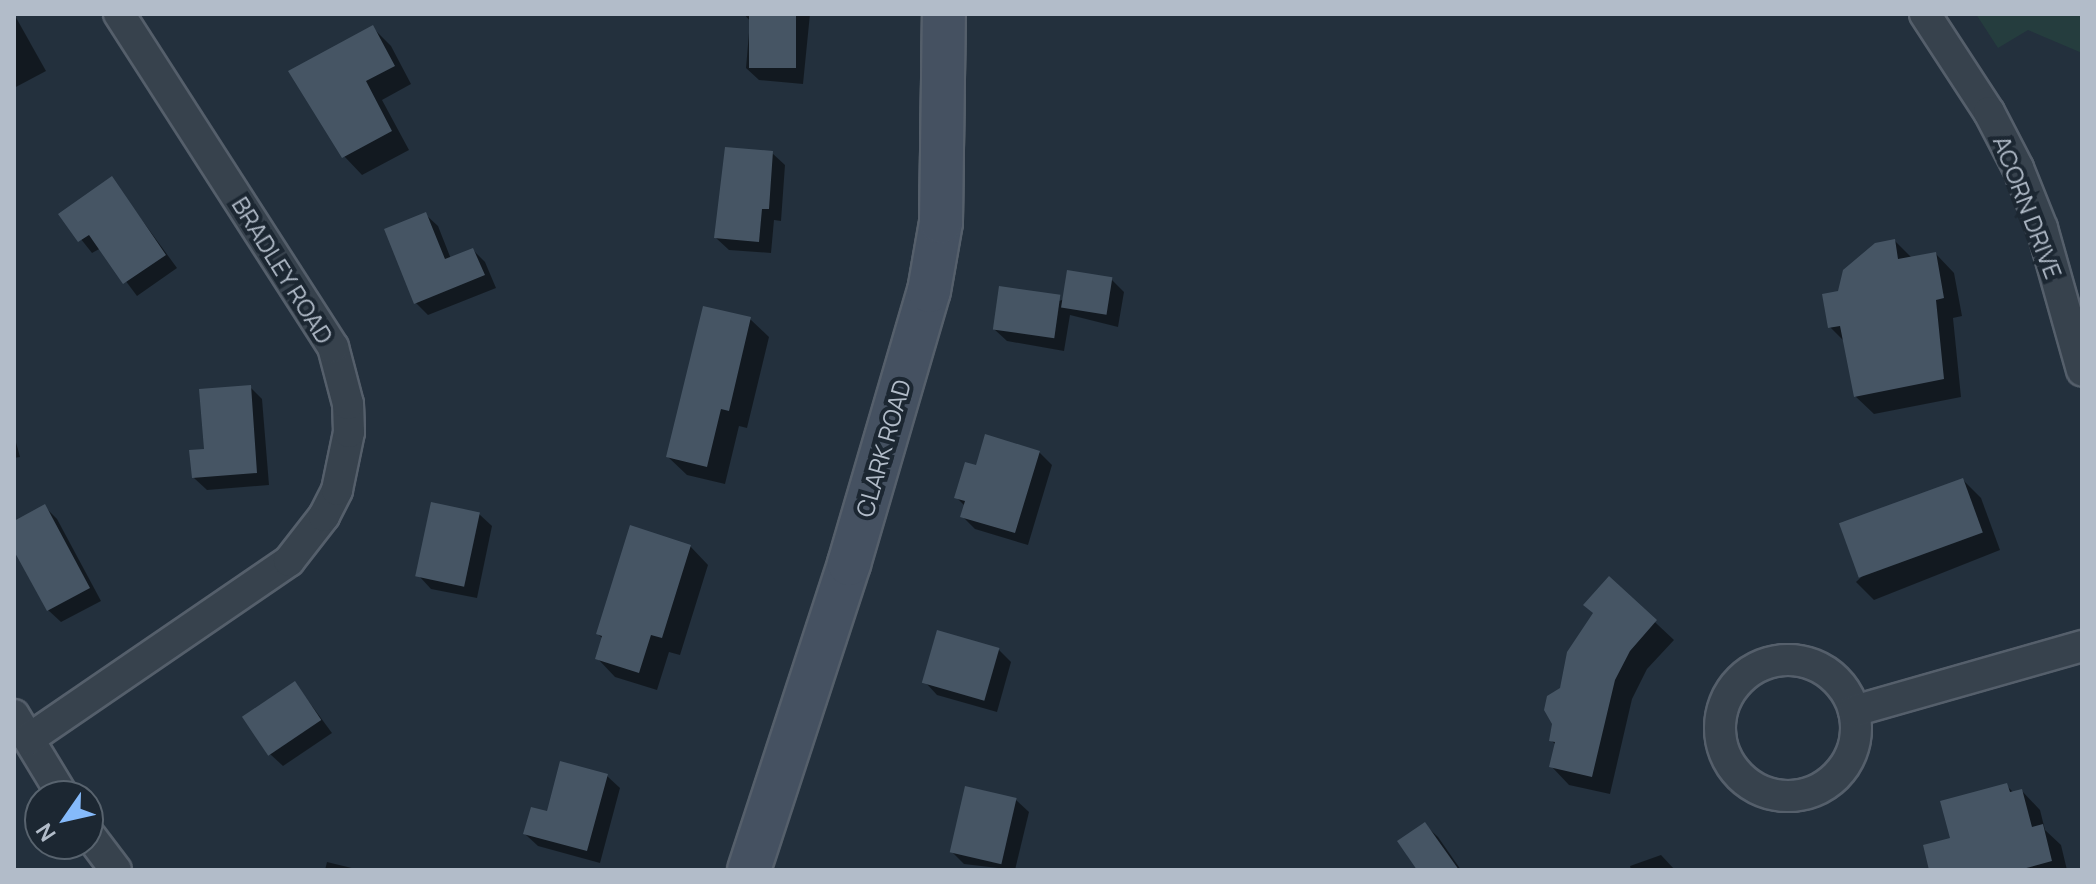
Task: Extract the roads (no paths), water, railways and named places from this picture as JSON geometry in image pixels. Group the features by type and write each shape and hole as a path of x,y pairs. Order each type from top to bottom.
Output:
{"main road":[{"name":"CLARK ROAD","path":"749,870 849,564 929,291 941,222 944,14"}],"street":[{"name":"BRADLEY ROAD","path":"21,727 289,561 324,516 347,447 348,404 333,347 119,14"},
{"name":"ACORN DRIVE","path":"1925,14 1989,112 2018,168 2042,228 2082,370"},
{"path":"1854,711 2082,646"},
{"path":"1768,662 1811,664 1845,690 1854,711 1856,734 1844,766 1819,789 1797,796 1774,795 1753,786 1735,771 1724,751 1723,707 1732,688 1768,662"},
{"path":"21,727 53,780"}]}
